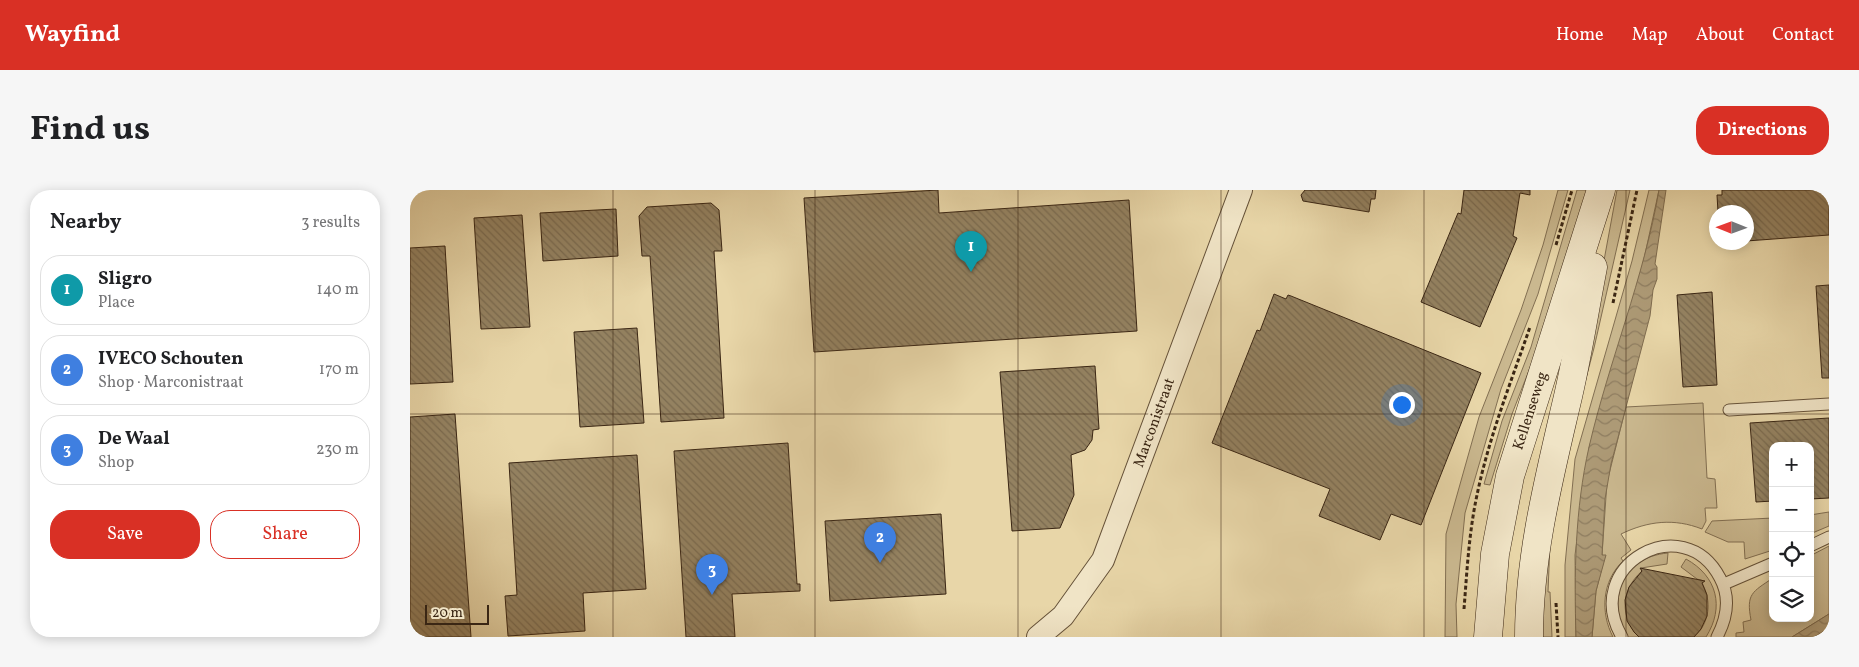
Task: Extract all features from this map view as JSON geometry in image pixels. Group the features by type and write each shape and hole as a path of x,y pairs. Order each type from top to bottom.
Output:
{"main road":[{"name":"Kellenseweg","path":"1488,637 1495,554 1510,476 1602,190"},
{"name":"Kellenseweg","path":"1529,637 1530,600 1536,544 1549,475 1579,347 1600,233 1602,190"}],"street":[{"name":"Marconistraat","path":"1038,637 1063,616 1103,560 1241,190"}],"lane":[{"path":"1729,410 1829,404"},
{"path":"1814,544 1829,538"},
{"path":"1622,637 1612,610 1612,596 1622,571 1632,560 1643,553 1670,546 1697,553 1708,561 1724,584 1727,598 1726,612 1717,637"},
{"path":"1724,584 1769,565"}],"shaded area":[{"path":"1558,190 1568,190 1538,294 1501,389 1465,513 1456,604 1457,637 1445,637 1446,534 1479,417 1521,310 1543,245"},
{"path":"1577,190 1589,190 1533,360 1512,414 1490,485 1484,484 1502,421 1531,347"},
{"path":"1617,190 1630,190 1594,348 1573,428 1550,543 1548,592 1550,592 1552,637 1535,637 1536,600 1586,358"},
{"path":"1649,190 1659,190 1642,268 1589,448 1575,555 1576,637 1565,637 1565,565 1575,459 1632,261"},
{"path":"1703,403 1707,478 1715,479 1717,508 1705,508 1706,521 1702,529 1681,523 1661,522 1641,526 1621,534 1631,550 1621,558 1623,561 1616,569 1607,587 1605,597 1606,617 1613,637 1592,637 1596,591 1605,556 1602,555 1607,482 1626,407"},
{"path":"1829,512 1829,526 1814,532 1814,514"},
{"path":"1769,518 1769,551 1745,559 1744,542 1728,542 1705,532 1712,521"},
{"path":"1829,546 1829,614 1792,637 1736,637 1736,633 1744,632 1743,622 1751,620 1749,604 1752,594 1769,581 1769,622 1814,622 1814,554"},
{"path":"1668,553 1667,564 1641,568 1642,571 1630,586 1625,603 1626,612 1628,621 1639,637 1627,637 1618,609 1622,583 1629,572 1639,563 1652,556"},
{"path":"1686,559 1705,574 1715,593 1715,615 1706,637 1694,637 1703,625 1708,612 1707,597 1702,583 1704,581 1697,579 1681,567"}],"water":[{"path":"1659,190 1666,190 1655,264 1657,267 1657,279 1653,290 1650,316 1611,464 1605,499 1602,555 1606,555 1596,591 1592,637 1576,637 1576,542 1584,470 1606,383 1645,255"},
{"path":"1829,614 1829,628 1814,637 1792,637"}],"building":[{"path":"938,190 939,213 1129,200 1137,331 814,352 804,198"},
{"path":"1305,190 1376,190 1375,199 1371,199 1369,212 1303,201 1301,195"},
{"path":"1464,190 1530,190 1530,195 1520,193 1513,236 1517,238 1480,327 1421,302 1458,213 1461,214"},
{"path":"1722,190 1829,190 1829,235 1754,240 1754,205 1718,205 1717,195 1722,195"},
{"path":"711,203 719,210 722,251 714,251 724,418 661,422 650,256 642,256 639,216 647,207"},
{"path":"616,209 618,256 543,261 540,213"},
{"path":"522,215 530,327 481,329 474,218"},
{"path":"445,246 453,382 410,384 410,248"},
{"path":"1829,285 1829,378 1822,378 1816,286"},
{"path":"1712,292 1717,385 1683,387 1677,295"},
{"path":"1274,294 1286,299 1288,295 1291,296 1481,373 1421,525 1391,514 1380,540 1319,516 1330,489 1212,443 1257,330 1260,331"},
{"path":"637,328 644,423 580,427 574,332"},
{"path":"1095,366 1099,429 1093,430 1092,440 1085,450 1071,455 1074,495 1060,528 1012,531 1000,372"},
{"path":"455,414 471,637 410,637 410,417"},
{"path":"1829,418 1829,498 1814,499 1814,442 1769,442 1769,501 1756,502 1750,423"},
{"path":"788,443 797,584 800,584 800,591 732,594 735,637 686,637 674,451"},
{"path":"637,455 646,589 583,593 585,631 508,636 505,596 517,595 509,463"},
{"path":"941,514 946,594 830,601 825,521"},
{"path":"1640,568 1705,581 1702,583 1707,595 1707,616 1701,629 1694,637 1639,637 1634,632 1627,621 1625,600 1629,587 1642,571"}],"place":[{"name":"Sligro","path":"971,272"},
{"name":"IVECO Schouten","path":"880,563"},
{"name":"De Waal","path":"712,595"}]}
